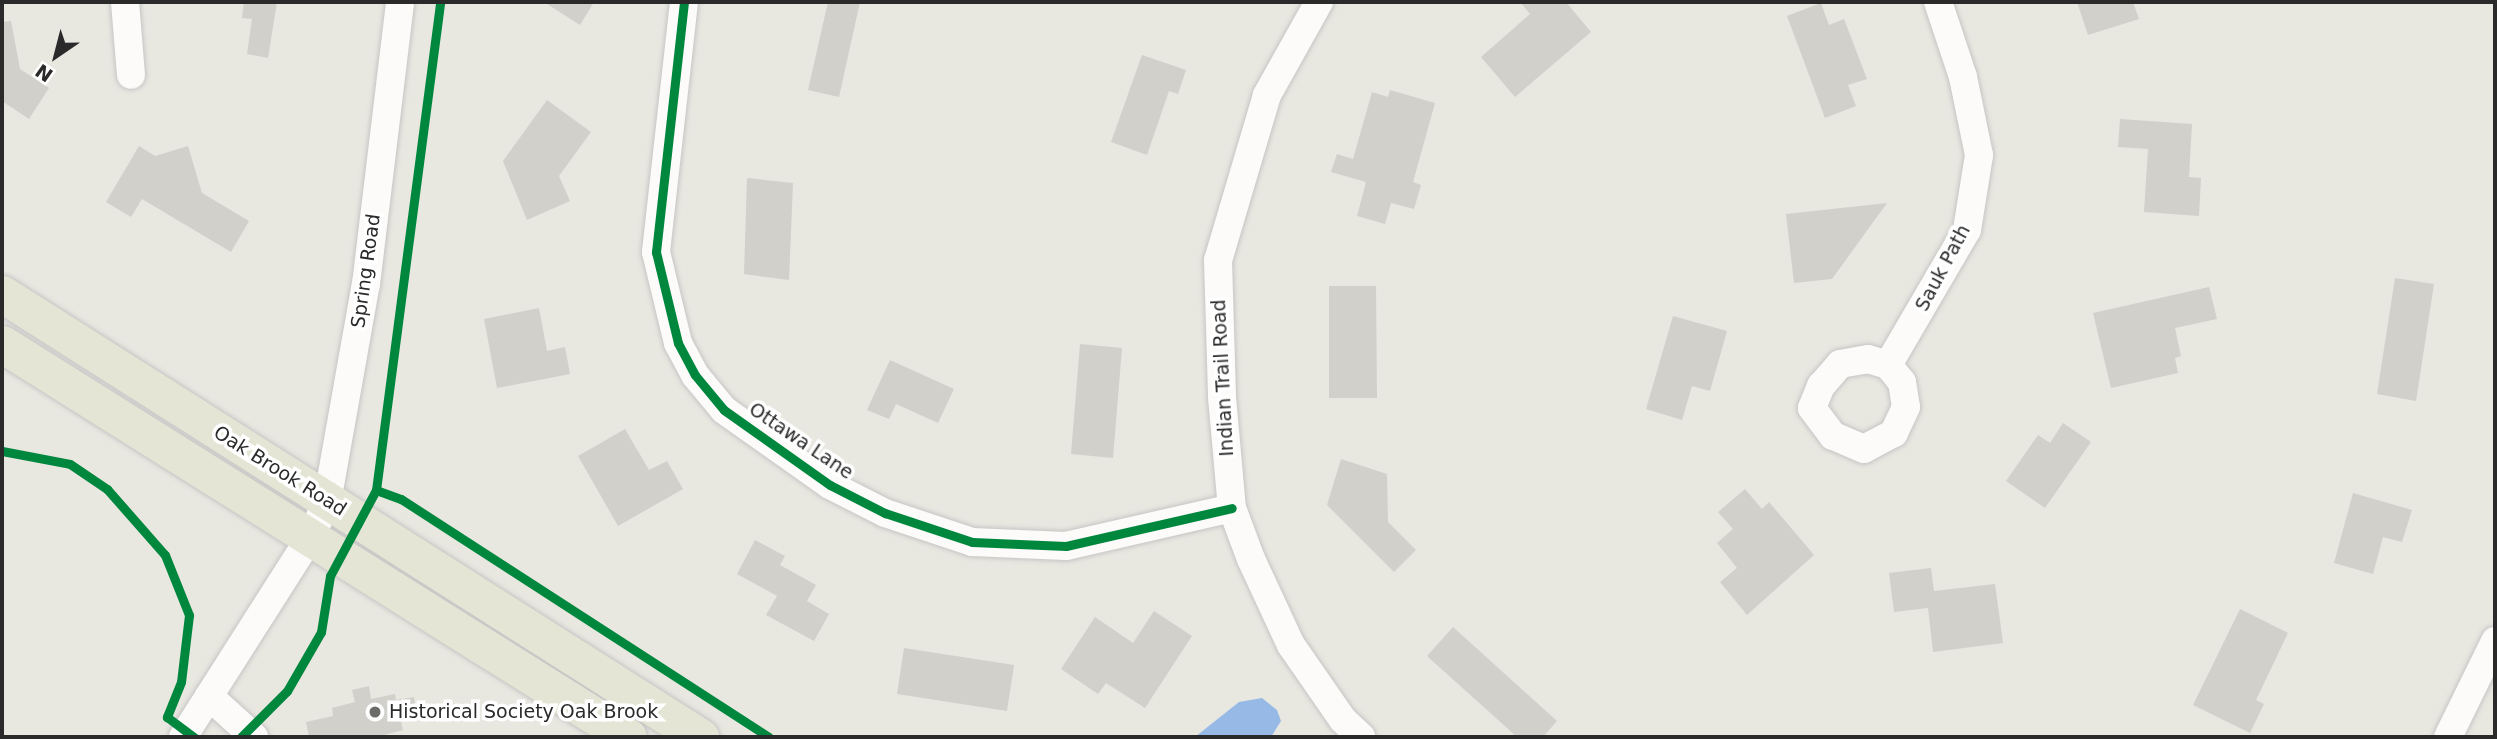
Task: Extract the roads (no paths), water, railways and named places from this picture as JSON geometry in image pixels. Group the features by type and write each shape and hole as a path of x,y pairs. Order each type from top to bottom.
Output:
{"main road":[{"name":"Oak Brook Road","path":"2,295 700,737"},
{"name":"Oak Brook Road","path":"2,344 628,737"}],"street":[{"path":"125,2 131,75"},
{"name":"Spring Road","path":"183,737 311,536 327,502 366,284 400,2"},
{"name":"Ottawa Lane","path":"684,2 656,252 678,344 695,375 724,410 830,485 929,531 972,542 1066,546 1232,508"},
{"name":"Indian Trail Road","path":"1319,2 1267,95 1218,260 1222,397 1232,508 1270,604 1343,732"},
{"name":"Sauk Path","path":"1888,365 1967,230 1979,155 1963,77 1938,2"},
{"path":"2448,737 2495,642"},
{"path":"209,696 254,737"}],"water":[{"path":"1262,698 1277,710 1281,721 1271,737 1195,737 1239,702"}],"place":[{"name":"Historical Society Oak Brook","path":"375,712"}]}
